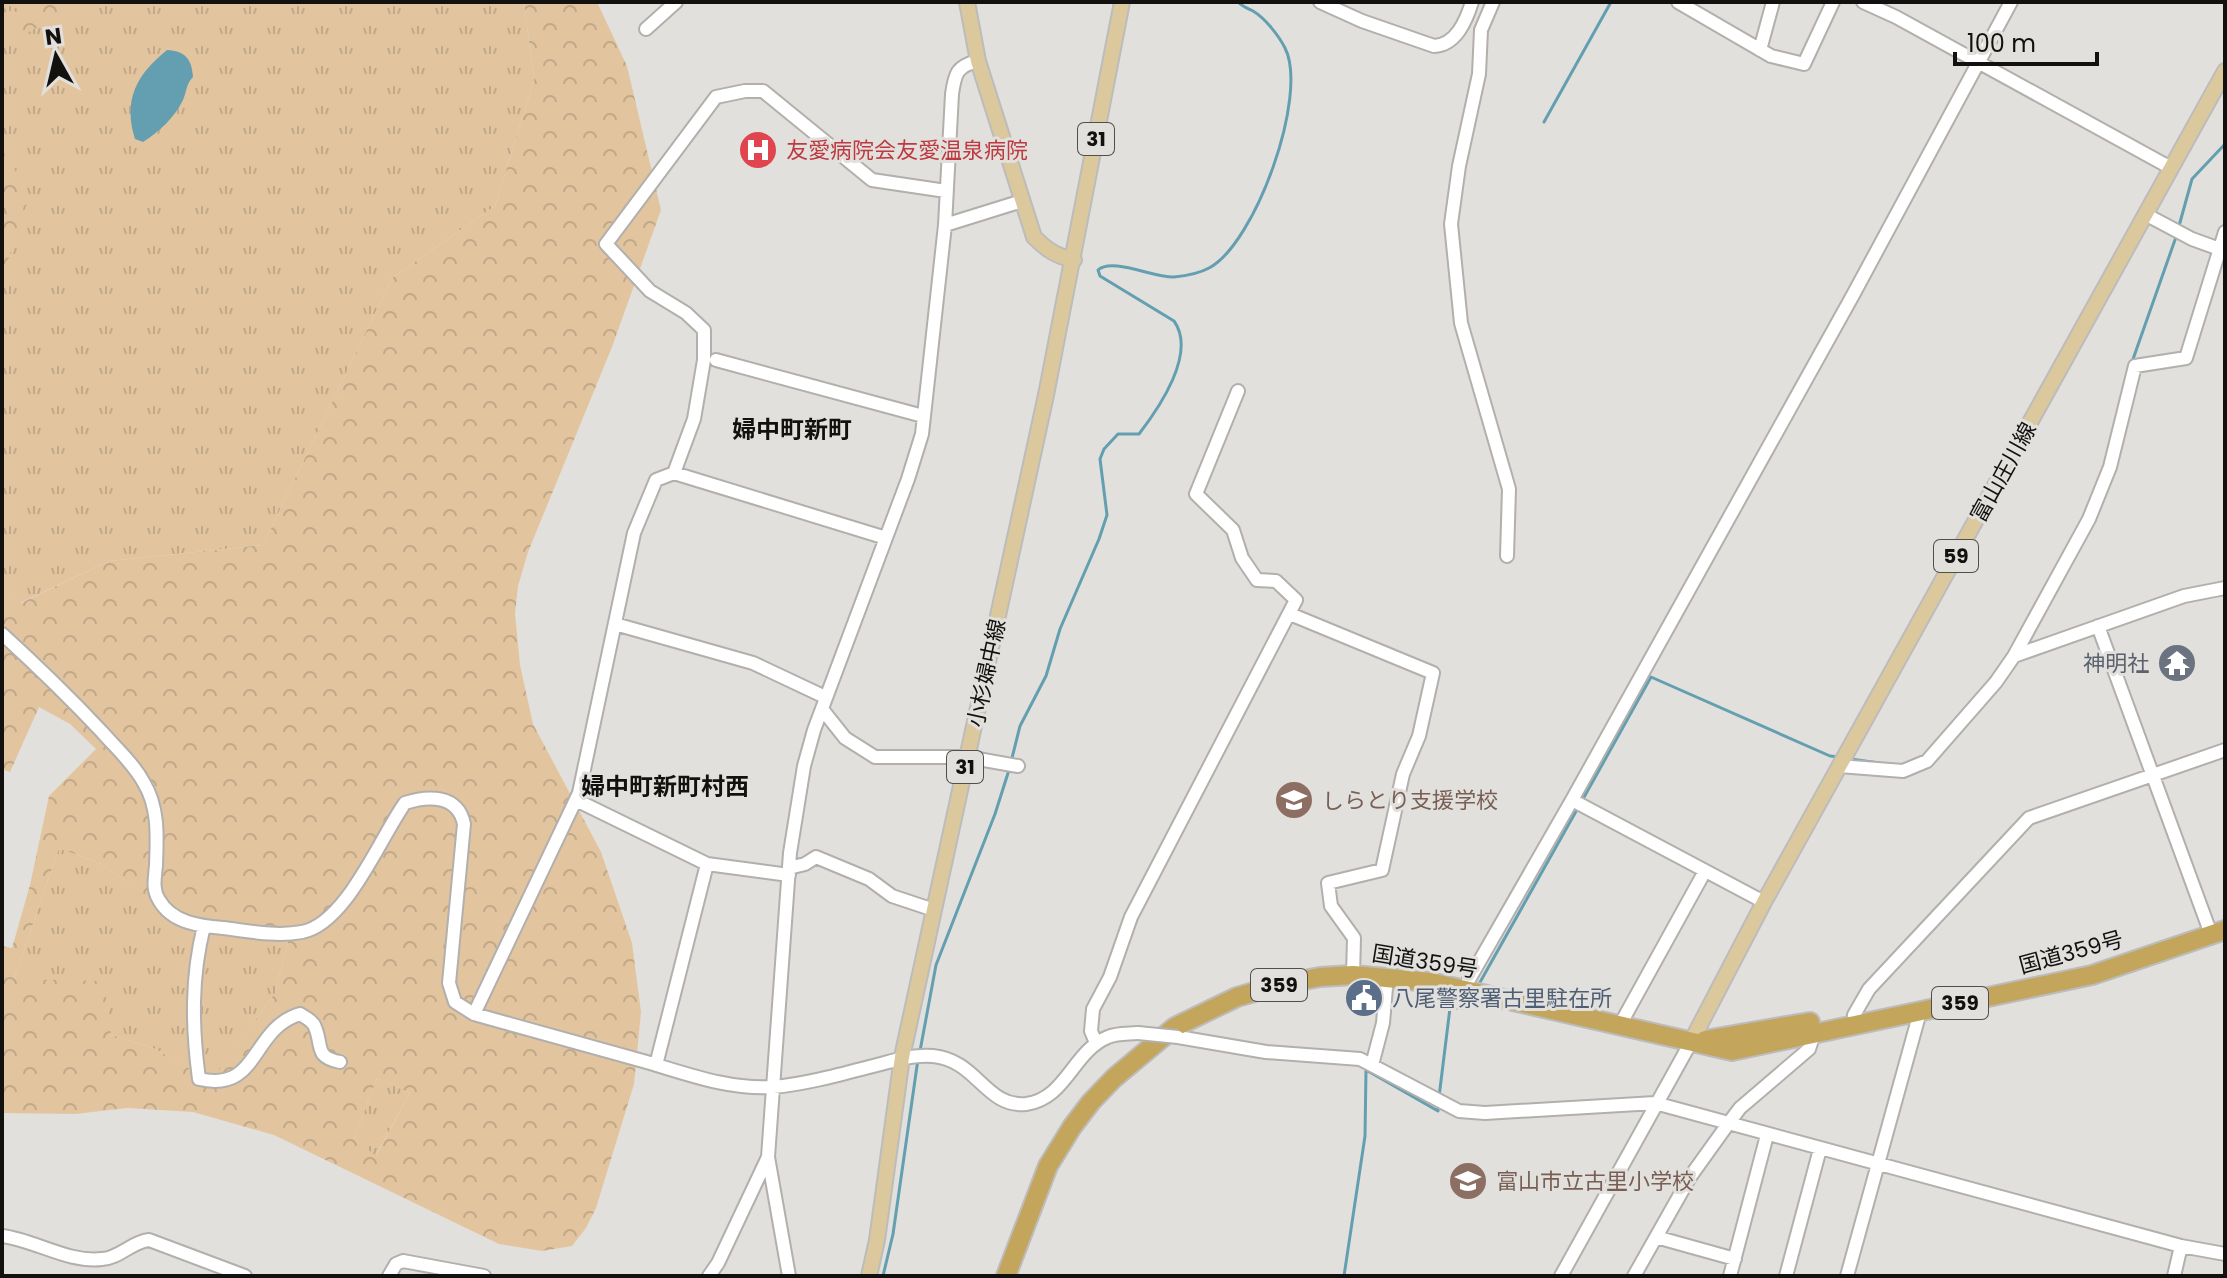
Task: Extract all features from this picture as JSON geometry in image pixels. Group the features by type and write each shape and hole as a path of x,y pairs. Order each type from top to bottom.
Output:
{"highway":[{"name":"国道359号","path":"1006,1276 1042,1181 1072,1127 1114,1078 1175,1027 1237,997 1278,985 1353,975 1430,982 1732,1051 2092,975 2219,925"},
{"name":"国道359号","path":"1691,1042 1854,1015 2091,965 2219,925"}],"main road":[{"path":"967,2 978,61 1034,237 1046,250 1074,260"},
{"name":"小杉婦中線","path":"869,1276 877,1240 902,1057 1074,260 1122,2"},
{"name":"富山庄川線","path":"1691,1042 1764,902 2225,71"}],"street":[{"path":"646,29 676,2"},
{"path":"1320,2 1362,21 1442,46 1456,35 1466,20 1472,2"},
{"path":"1493,2 1481,30 1479,74 1459,166 1451,224 1461,323 1509,489 1507,556"},
{"path":"1678,2 1771,56 1804,64 1833,2"},
{"path":"1760,50 1773,2"},
{"path":"1863,2 1896,17 2171,168"},
{"path":"1463,990 1853,295 2011,2"},
{"path":"789,1276 768,1157 789,872 804,766 822,703 886,538 922,434 945,225 955,73 961,65 978,61"},
{"path":"674,473 694,419 704,360 704,330 686,313 650,291 606,244 716,97 763,91 872,180 946,191"},
{"path":"945,225 1022,201"},
{"path":"2145,214 2192,239 2222,250"},
{"path":"1839,766 1903,771 1927,761 1996,682 2014,656 2089,519 2110,467 2135,366 2186,358 2222,250 2225,232"},
{"path":"716,360 923,416"},
{"path":"1096,1043 1091,1031 1093,1009 1110,977 1131,917 1296,600 1276,581 1257,580 1242,558 1233,530 1196,494 1238,391"},
{"path":"474,1014 576,800 634,533 656,480 674,473 886,538"},
{"path":"2014,656 2184,596 2225,588"},
{"path":"1290,614 1433,673 1419,736 1403,774 1382,870 1328,883 1331,906 1354,938 1353,975"},
{"path":"615,624 753,663 822,703 845,738 875,757 967,757 1018,766"},
{"path":"2098,626 2155,774 2219,925"},
{"path":"2,634 75,703 142,778 155,801 156,866 153,887 159,901 184,922 273,934 300,933 318,927 333,914 368,866 405,803 420,798 442,799 454,804 464,824 449,983 455,1002 474,1014 720,1083 772,1087 902,1057 932,1056 952,1060 968,1068 992,1094 1008,1103 1025,1104 1054,1092 1079,1060 1096,1043 1111,1035 1138,1033 1178,1037 1244,1049 1360,1059 1459,1111 1485,1113 1655,1103 2181,1246 2225,1254"},
{"path":"1854,1015 1869,989 2029,818 2225,750"},
{"path":"576,800 707,864 789,872 816,857 869,879 892,896 934,910"},
{"path":"1572,800 1764,902"},
{"path":"656,1065 707,864"},
{"path":"1620,1025 1705,871"},
{"path":"204,926 195,961 193,993 199,1079 211,1082 233,1080 242,1073 268,1034 288,1018 300,1014 316,1028 320,1051 330,1060 340,1062"},
{"path":"1372,1065 1383,1023 1387,976"},
{"path":"1847,1276 1920,1012"},
{"path":"1634,1276 1690,1177 1728,1124 1740,1108 1809,1049 1814,1034"},
{"path":"1561,1276 1691,1042"},
{"path":"1730,1276 1767,1135"},
{"path":"1786,1276 1820,1149"},
{"path":"709,1276 768,1157"},
{"path":"2,1236 95,1260 108,1259 138,1241 149,1240 245,1276"},
{"path":"1656,1237 1735,1259"},
{"path":"2174,1276 2181,1246"},
{"path":"389,1276 396,1264 403,1261 484,1276"}],"green space":[{"path":"2,2 524,2 534,80 495,206 392,278 263,545 109,561 20,603 2,595"},
{"path":"46,2 91,2 20,36 2,40 2,13"},
{"path":"524,2 597,2 627,66 661,210 612,347 528,552 518,586 515,614 520,665 533,724 601,852 632,943 641,1012 634,1084 596,1208 572,1246 542,1251 499,1244 274,1135 193,1112 127,1108 75,1114 2,1113 2,946 12,948 30,885 49,796 96,749 70,724 39,707 10,772 2,769 2,595 21,603 109,561 263,545 392,278 495,206 534,80","holes":["59,848 101,864 184,922 288,942 275,993 211,1081 155,1049 111,1035 104,981 14,979","377,1078 410,1093 376,1156 354,1138"]},
{"path":"2,150 26,188 27,203 2,278 2,225 9,214 2,197"},
{"path":"59,848 101,864 184,921 288,942 275,993 211,1082 155,1049 111,1035 14,979"},
{"path":"377,1078 410,1093 375,1157 354,1138"}],"water":[{"path":"167,50 186,57 193,77 176,112 161,129 143,142 135,139 132,100 147,69"}],"waterway":[{"path":"1011,762 1020,726 1046,676 1060,629 1107,515 1100,459 1104,449 1118,434 1139,434 1173,380 1181,348 1180,334 1174,321 1100,276 1098,270 1113,266 1174,277 1209,268 1226,254 1244,230 1260,200 1284,132 1291,70 1285,48 1262,18 1238,2"},
{"path":"1544,122 1611,2"},
{"path":"2179,226 2192,179 2225,144"},
{"path":"2132,362 2176,237"},
{"path":"1987,684 1999,667"},
{"path":"1583,799 1651,677 1830,756 1839,757"},
{"path":"1924,756 1961,713"},
{"path":"1851,759 1879,763"},
{"path":"920,1051 936,965 1009,770"},
{"path":"1479,984 1579,806"},
{"path":"1439,1097 1450,1008 1464,1008 1471,998"},
{"path":"883,1276 893,1234 918,1059"},
{"path":"1344,1276 1365,1136 1366,1070 1438,1111 1438,1105"}],"place":[{"name":"友愛病院会友愛温泉病院","path":"758,150"},
{"name":"神明社","path":"2177,663"},
{"name":"しらとり支援学校","path":"1294,800"},
{"name":"八尾警察署古里駐在所","path":"1364,998"},
{"name":"富山市立古里小学校","path":"1468,1181"}],"district":[{"name":"婦中町新町","path":"792,430"},
{"name":"婦中町新町村西","path":"665,787"}]}
